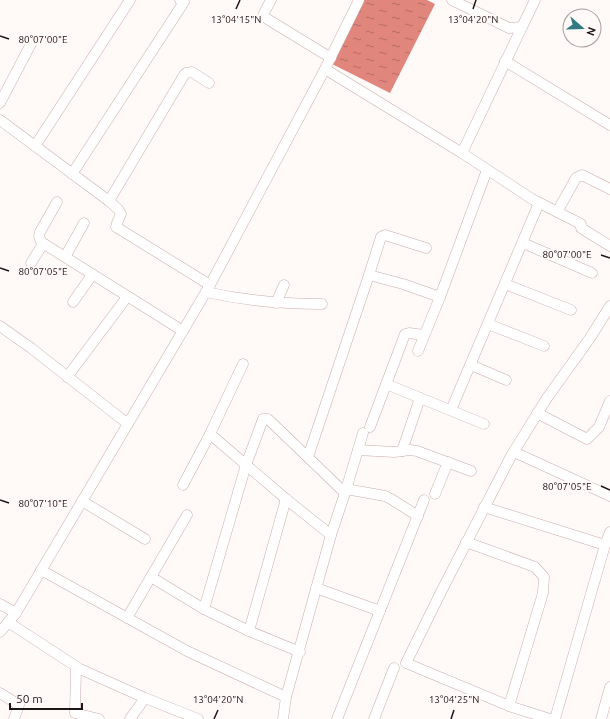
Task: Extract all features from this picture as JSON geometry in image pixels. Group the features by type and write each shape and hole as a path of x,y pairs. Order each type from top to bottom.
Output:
{"street":[{"path":"35,146 130,0"},
{"path":"72,174 184,2 180,0"},
{"path":"271,0 264,13 264,17 331,58"},
{"path":"0,632 16,613 208,289 331,58 359,0"},
{"path":"452,0 509,28 522,27"},
{"path":"462,153 535,0"},
{"path":"0,103 33,40"},
{"path":"505,61 610,125"},
{"path":"325,69 540,203 581,224 581,228 610,246"},
{"path":"109,201 184,75 192,72 210,83"},
{"path":"0,120 118,209 121,214 116,226 208,289 233,298 276,303 322,304"},
{"path":"418,351 440,297 487,170"},
{"path":"557,212 576,178 582,174 610,189"},
{"path":"57,202 40,232 40,239 43,244 183,331"},
{"path":"451,410 540,203"},
{"path":"65,257 84,224"},
{"path":"308,457 369,275 379,240 383,235 426,248"},
{"path":"522,243 592,273"},
{"path":"31,263 43,244"},
{"path":"72,302 92,275"},
{"path":"369,275 404,284 440,297"},
{"path":"505,284 570,310"},
{"path":"276,303 284,285"},
{"path":"67,376 127,297"},
{"path":"550,719 509,706 406,663 466,542 514,452 537,413 590,338 610,306"},
{"path":"488,324 544,346"},
{"path":"0,326 128,424"},
{"path":"283,719 286,697 300,652 316,588 358,450 405,334 409,333 424,335"},
{"path":"182,485 210,434 242,364"},
{"path":"471,365 506,380"},
{"path":"386,384 484,424"},
{"path":"402,451 420,398"},
{"path":"537,413 587,439 599,427 610,401"},
{"path":"204,610 246,465 262,422 266,418 346,491 385,496 418,516"},
{"path":"210,434 286,500 331,535"},
{"path":"358,450 394,452 417,451 471,471"},
{"path":"514,452 610,496"},
{"path":"435,494 448,462"},
{"path":"249,631 286,500"},
{"path":"337,719 424,500"},
{"path":"82,501 145,539"},
{"path":"484,507 605,545"},
{"path":"127,618 187,515"},
{"path":"555,719 610,532"},
{"path":"466,542 535,567 544,577 543,593 509,706"},
{"path":"41,570 187,651 286,697"},
{"path":"151,577 204,610 249,631 300,652"},
{"path":"316,588 380,611"},
{"path":"0,604 16,613"},
{"path":"8,622 76,667 145,698 198,719"},
{"path":"76,667 75,713 99,719"},
{"path":"374,719 394,668"},
{"path":"600,719 610,687"},
{"path":"0,693 19,705 14,719"},
{"path":"130,719 145,698"}],"water":[{"path":"364,0 427,0 435,4 390,93 332,64"}]}
